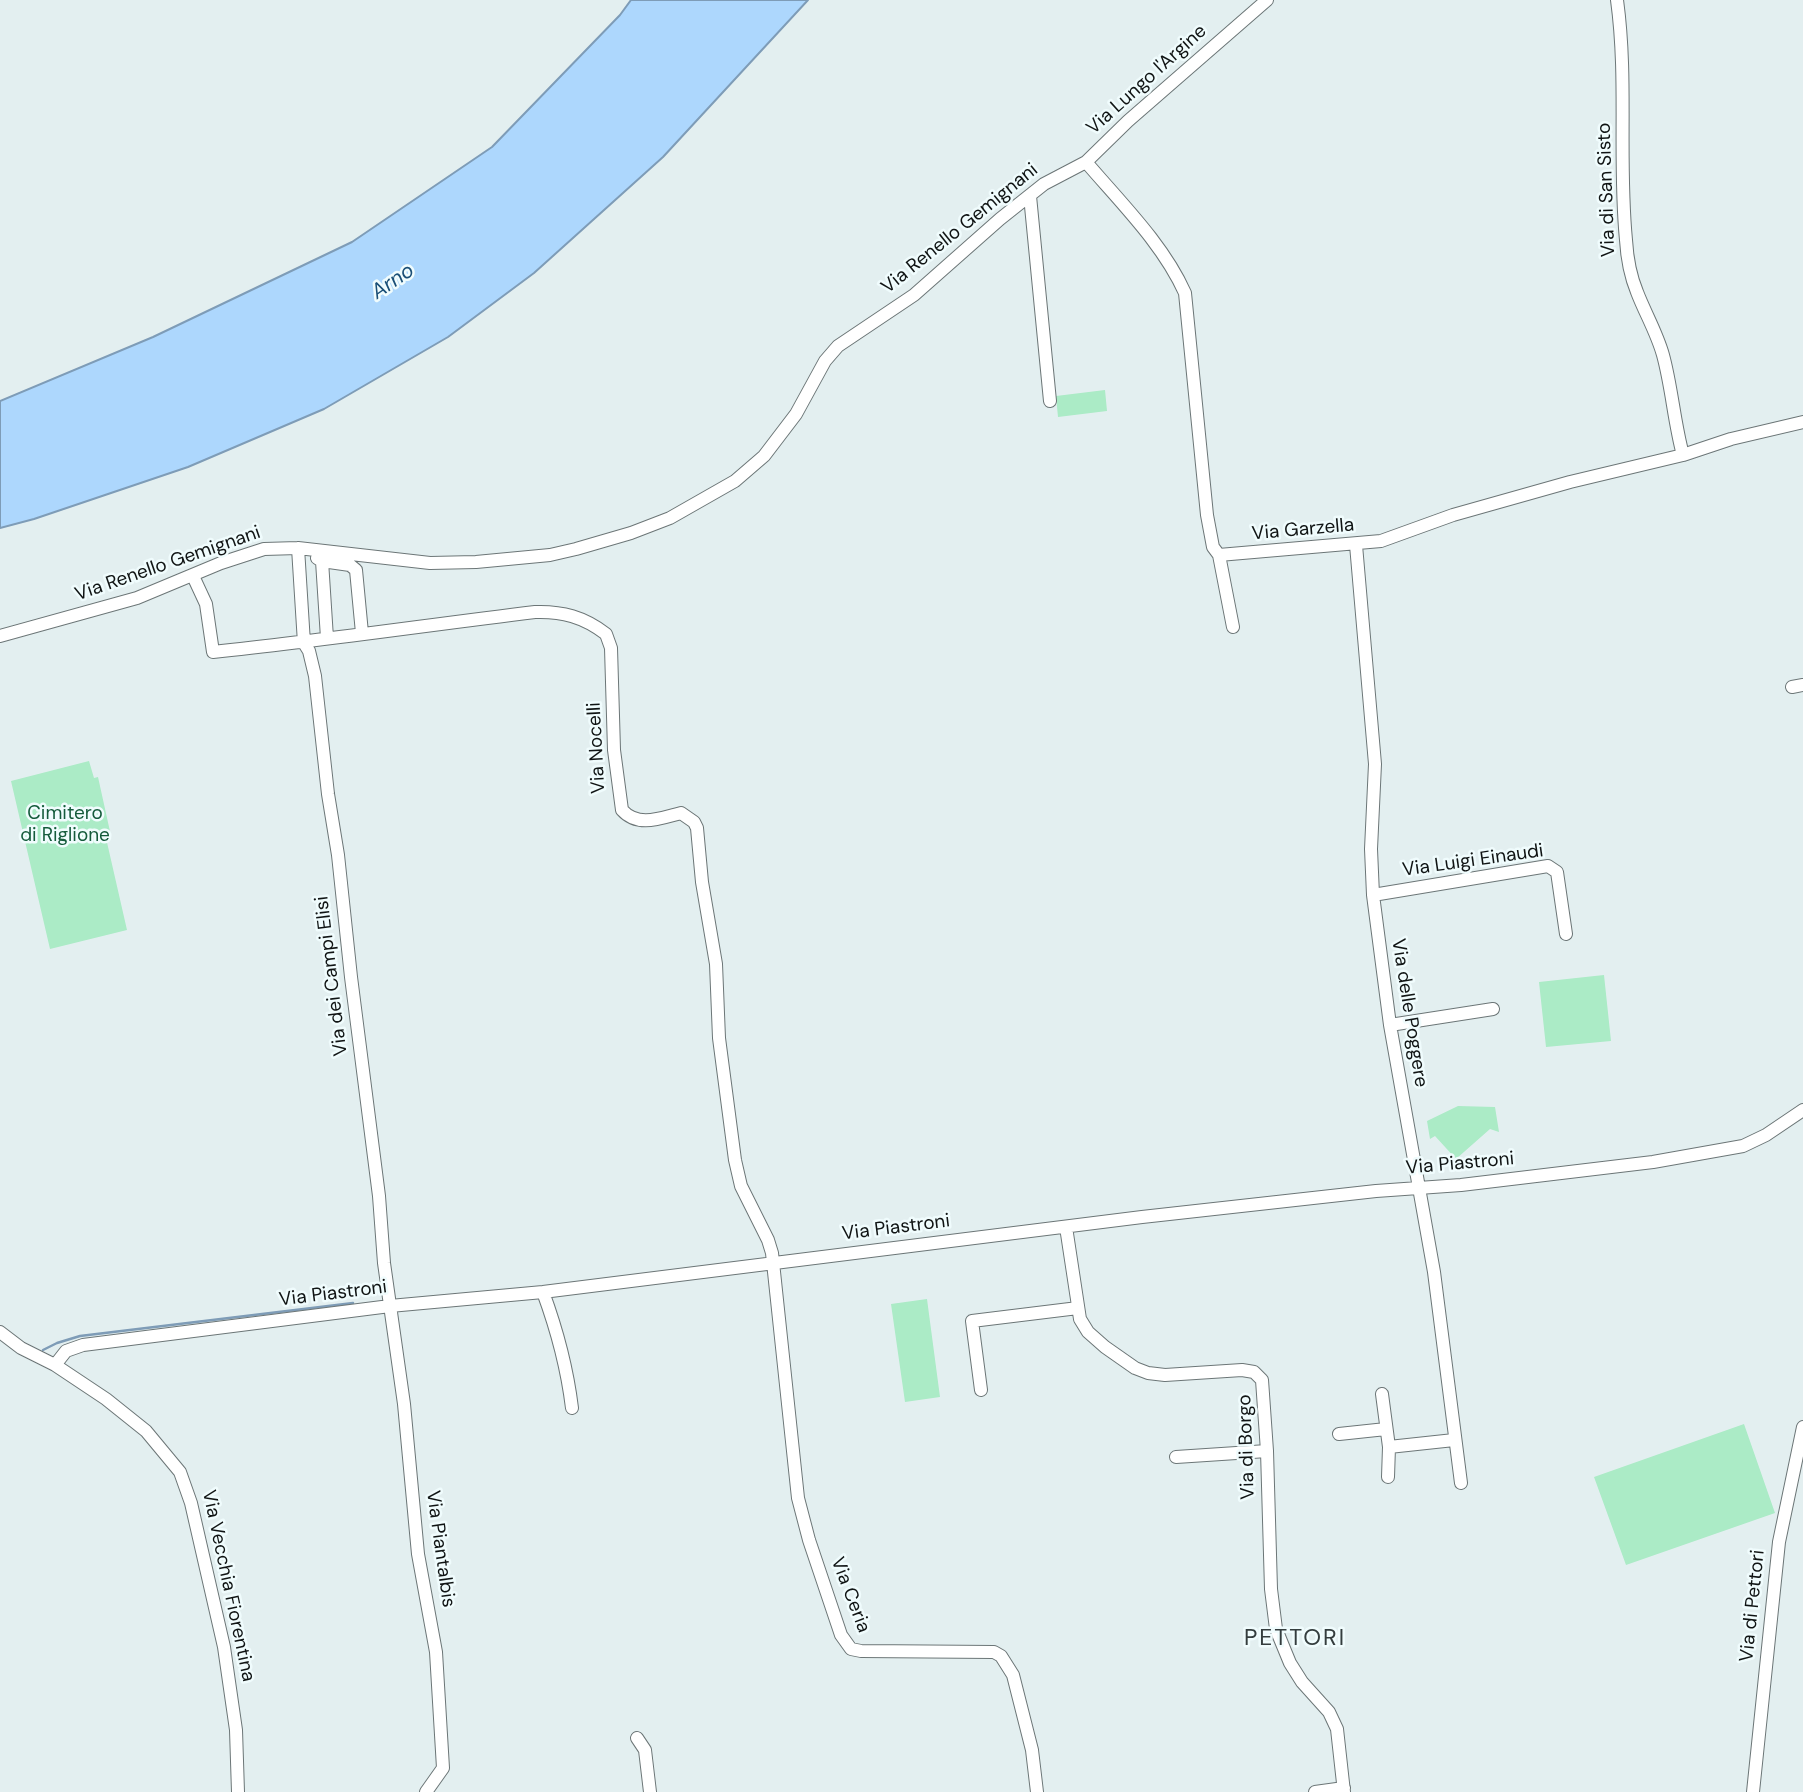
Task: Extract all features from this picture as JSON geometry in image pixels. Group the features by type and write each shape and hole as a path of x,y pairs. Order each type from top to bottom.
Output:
{"street":[{"name":"Via Lungo l'Argine","path":"1086,162 1128,121 1267,0"},
{"name":"Via di San Sisto","path":"1617,0 1623,70 1629,268 1664,358 1677,434 1684,454"},
{"name":"Via Renello Gemignani","path":"0,636 137,598 221,563 264,549 302,548 430,563 476,562 550,555 622,536 670,518 705,500 745,473 781,436 825,361 838,346 914,295 1054,177 1086,162"},
{"path":"1086,162 1172,268 1185,293 1208,515 1233,627"},
{"path":"1030,196 1050,401"},
{"name":"Via Garzella","path":"1219,555 1381,541 1453,515 1570,482 1803,422"},
{"name":"Via delle Poggere","path":"1356,545 1375,764 1371,849 1373,895 1390,1025 1434,1272 1461,1483"},
{"path":"302,548 322,561 349,565 356,569 362,633"},
{"path":"302,548 304,643"},
{"path":"322,561 327,638"},
{"name":"Via Nocelli","path":"193,576 206,604 213,652 304,643 362,633 548,611 573,616 606,634 611,648 614,750 622,810 634,820 644,821 681,813 694,822 697,828 702,882 716,964 719,1038 735,1160 741,1186 768,1240 774,1263"},
{"name":"Via dei Campi Elisi","path":"304,643 309,651 315,676 390,1307"},
{"name":"Via Luigi Einaudi","path":"1373,895 1548,866 1557,872 1566,934"},
{"path":"1390,1025 1493,1009"},
{"name":"Via Piastroni","path":"55,1365 66,1351 83,1345 390,1307 543,1292 1066,1227 1419,1187 1516,1180 1699,1155 1751,1143 1803,1110"},
{"name":"Via di Borgo","path":"1066,1227 1077,1308 1084,1327 1117,1356 1148,1373 1165,1375 1249,1371 1262,1380 1271,1589 1276,1629 1302,1682 1329,1712 1337,1729 1344,1790"},
{"name":"Via Ceria","path":"774,1263 798,1498 841,1635 851,1649 861,1651 994,1652 1001,1656 1009,1667 1016,1686 1032,1750 1037,1792"},
{"path":"543,1292 568,1371 572,1408"},
{"name":"Via Piantalbis","path":"390,1307 404,1404 418,1554 436,1652 443,1769 426,1792"},
{"path":"981,1390 972,1321 1077,1308"},
{"path":"0,1332 21,1348 55,1365"},
{"name":"Via Vecchia Fiorentina","path":"55,1365 106,1399 146,1432 171,1458 184,1479 224,1647 236,1730 238,1792"},
{"path":"1381,1394 1390,1447 1388,1477"},
{"name":"Via di Pettori","path":"1753,1792 1779,1542 1803,1427"},
{"path":"1339,1434 1386,1429"},
{"path":"1390,1447 1454,1440"},
{"path":"1177,1457 1267,1451"},
{"path":"637,1738 645,1750 650,1792"},
{"path":"1315,1792 1344,1790"}],"green space":[{"path":"1105,390 1107,411 1058,417 1056,396"},
{"name":"Cimitero di Riglione","path":"89,761 94,778 98,777 111,836 106,838 127,930 50,949 11,781"},
{"path":"1604,975 1611,1041 1546,1047 1539,982"},
{"path":"1458,1106 1495,1107 1499,1132 1490,1129 1456,1159 1435,1136 1430,1139 1427,1121"},
{"path":"927,1299 940,1397 905,1402 891,1304"},
{"path":"1744,1424 1775,1513 1626,1565 1594,1477"}],"water":[{"name":"Arno","path":"631,0 808,0 663,157 534,273 448,337 324,409 188,467 0,528 0,401 153,337 352,242 492,147 620,15"}],"waterway":[{"path":"43,1350 80,1336 353,1303"}],"district":[{"name":"PETTORI","path":"1295,1639"}]}
